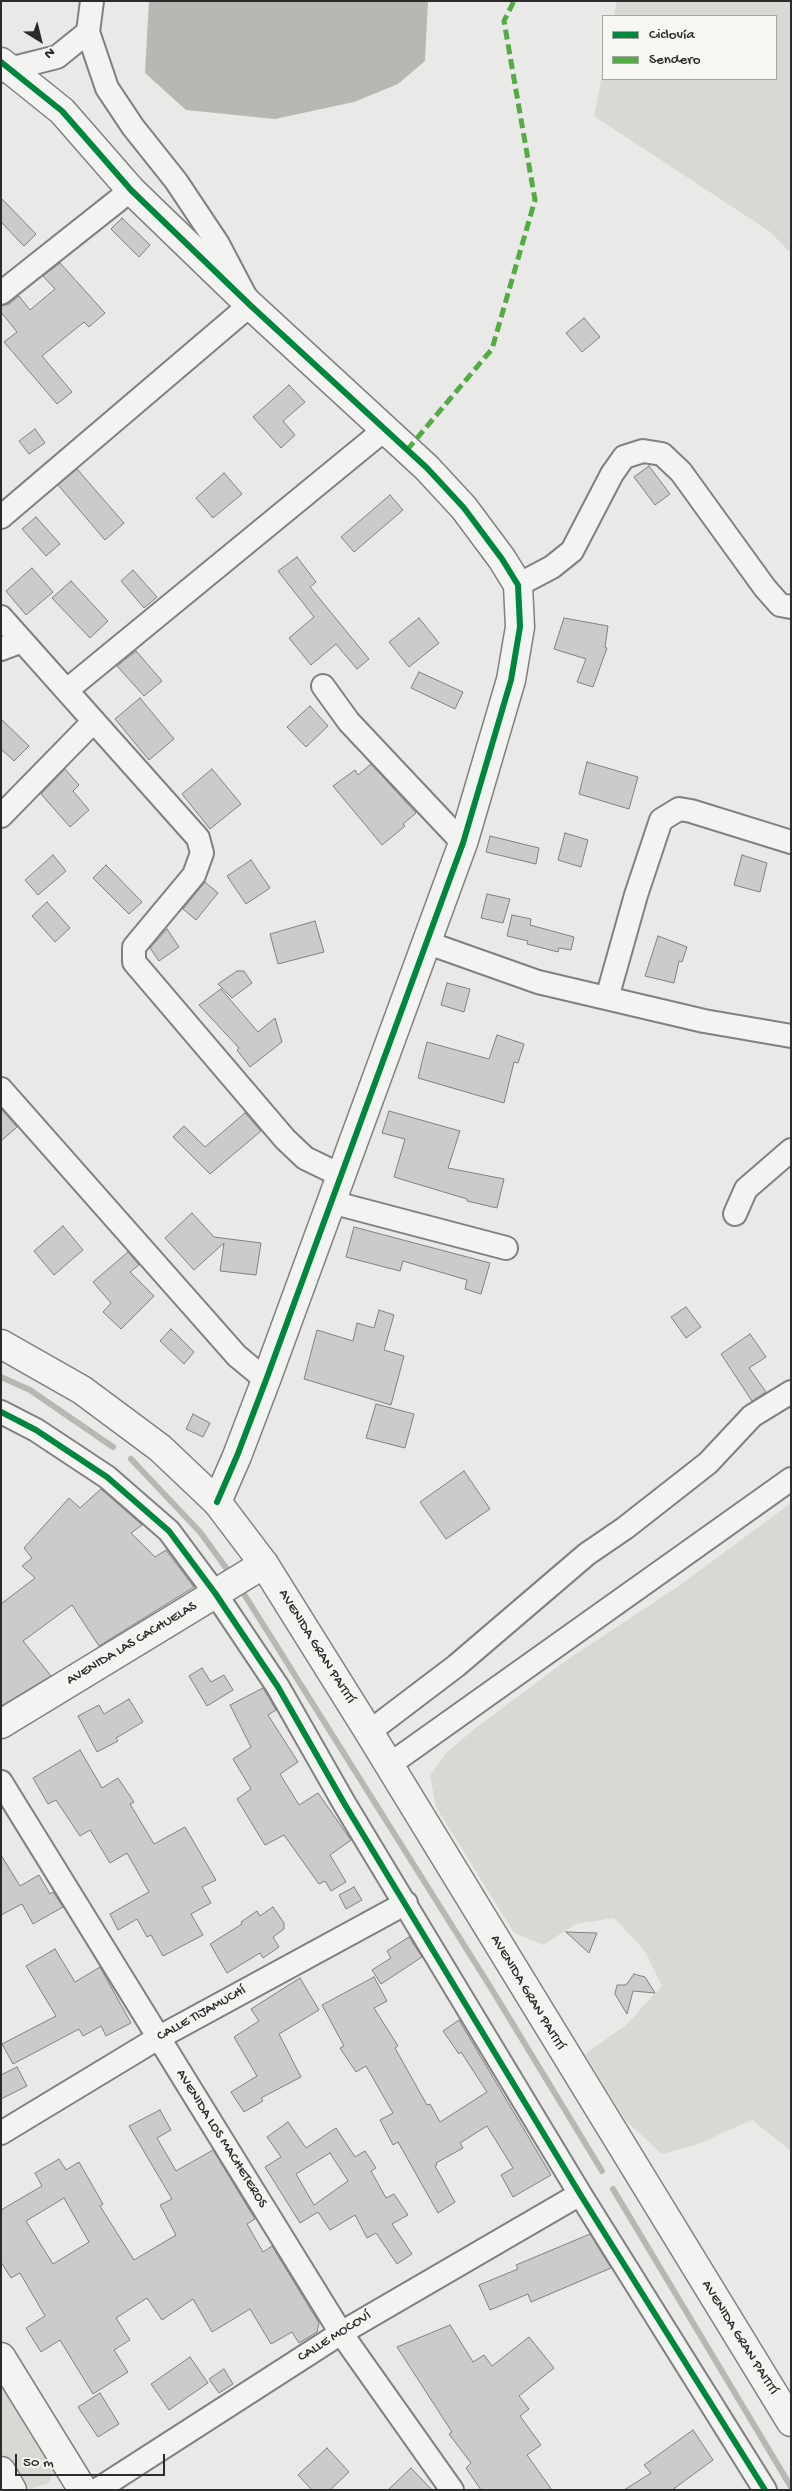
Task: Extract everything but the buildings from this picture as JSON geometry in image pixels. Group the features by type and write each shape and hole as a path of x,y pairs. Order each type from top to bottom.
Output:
{"street":[{"path":"92,1 88,32 108,88 133,127 176,181 218,244 250,305"},
{"path":"5,68 57,57 88,32"},
{"path":"5,68 62,111 132,190 250,305 427,468 464,508 502,559 518,585 520,627 512,680 463,843 428,943 340,1175 266,1380 217,1502"},
{"path":"1,293 132,190"},
{"path":"1,517 250,305"},
{"path":"67,690 384,430"},
{"path":"518,585 552,567 572,551 612,474 624,457 643,452 662,454 681,472 765,588 780,605 791,607"},
{"path":"1,617 11,645 67,690 198,838 202,854 194,875 134,947 134,962 285,1139 305,1158 340,1175"},
{"path":"322,686 349,722 463,843"},
{"path":"1,816 94,721"},
{"path":"607,998 636,895 661,820 679,809 691,811 791,842"},
{"path":"428,943 538,982 704,1021 791,1036"},
{"path":"1,1089 237,1356 266,1380"},
{"path":"735,1214 746,1189 791,1150"},
{"path":"331,1202 506,1248"},
{"name":"AVENIDA GRAN PAITITÍ","path":"1,1344 82,1390 160,1448 217,1502 237,1580 369,1732 791,2422"},
{"path":"369,1732 456,1666 586,1554 625,1528 708,1463 752,1416 791,1392"},
{"path":"1,1412 36,1430 107,1477 169,1531 237,1580 278,1687 580,2194 765,2490"},
{"path":"389,1764 791,1479"},
{"name":"AVENIDA LAS CACHUELAS","path":"1,1724 237,1580"},
{"name":"AVENIDA LOS MACHETEROS","path":"1,1782 341,2333 452,2490"},
{"name":"CALLE TIJAMUCHÍ","path":"1,2133 158,2038 406,1903"},
{"name":"CALLE MOCOVÍ","path":"97,2490 341,2333 580,2194"},
{"path":"1,2357 83,2490"},
{"path":"1,2471 12,2490"}],"shaded area":[{"path":"149,1 428,1 425,61 398,84 354,102 275,119 186,110 145,73"},
{"path":"617,1 791,1 791,253 769,231 594,116 602,75 602,80 777,80 777,15 614,15"},
{"path":"791,1503 791,2151 752,2120 698,2144 662,2154 626,2121 585,2054 626,2025 662,1986 645,1951 614,1918 576,1924 543,1945 514,1933 436,1807 430,1776 445,1754 477,1727 567,1660 683,1583"},
{"path":"1,2381 55,2470 49,2483 30,2489 19,2481 1,2453"}],"waterway":[{"path":"1,1377 30,1390 113,1447"},
{"path":"131,1459 200,1532 232,1576"},
{"path":"239,1586 491,1988 602,2171"},
{"path":"613,2189 791,2487"}],"marked path":[{"path":"407,450 492,349 535,200 504,21 514,1"}],"cycle path":[{"path":"1,62 62,111 131,190 250,305 427,468 464,508 502,559 518,585 520,627 511,680 463,843 266,1380 217,1502"},
{"path":"1,1412 36,1430 107,1477 169,1531 215,1593 278,1687 344,1803 580,2194 765,2490"}]}
